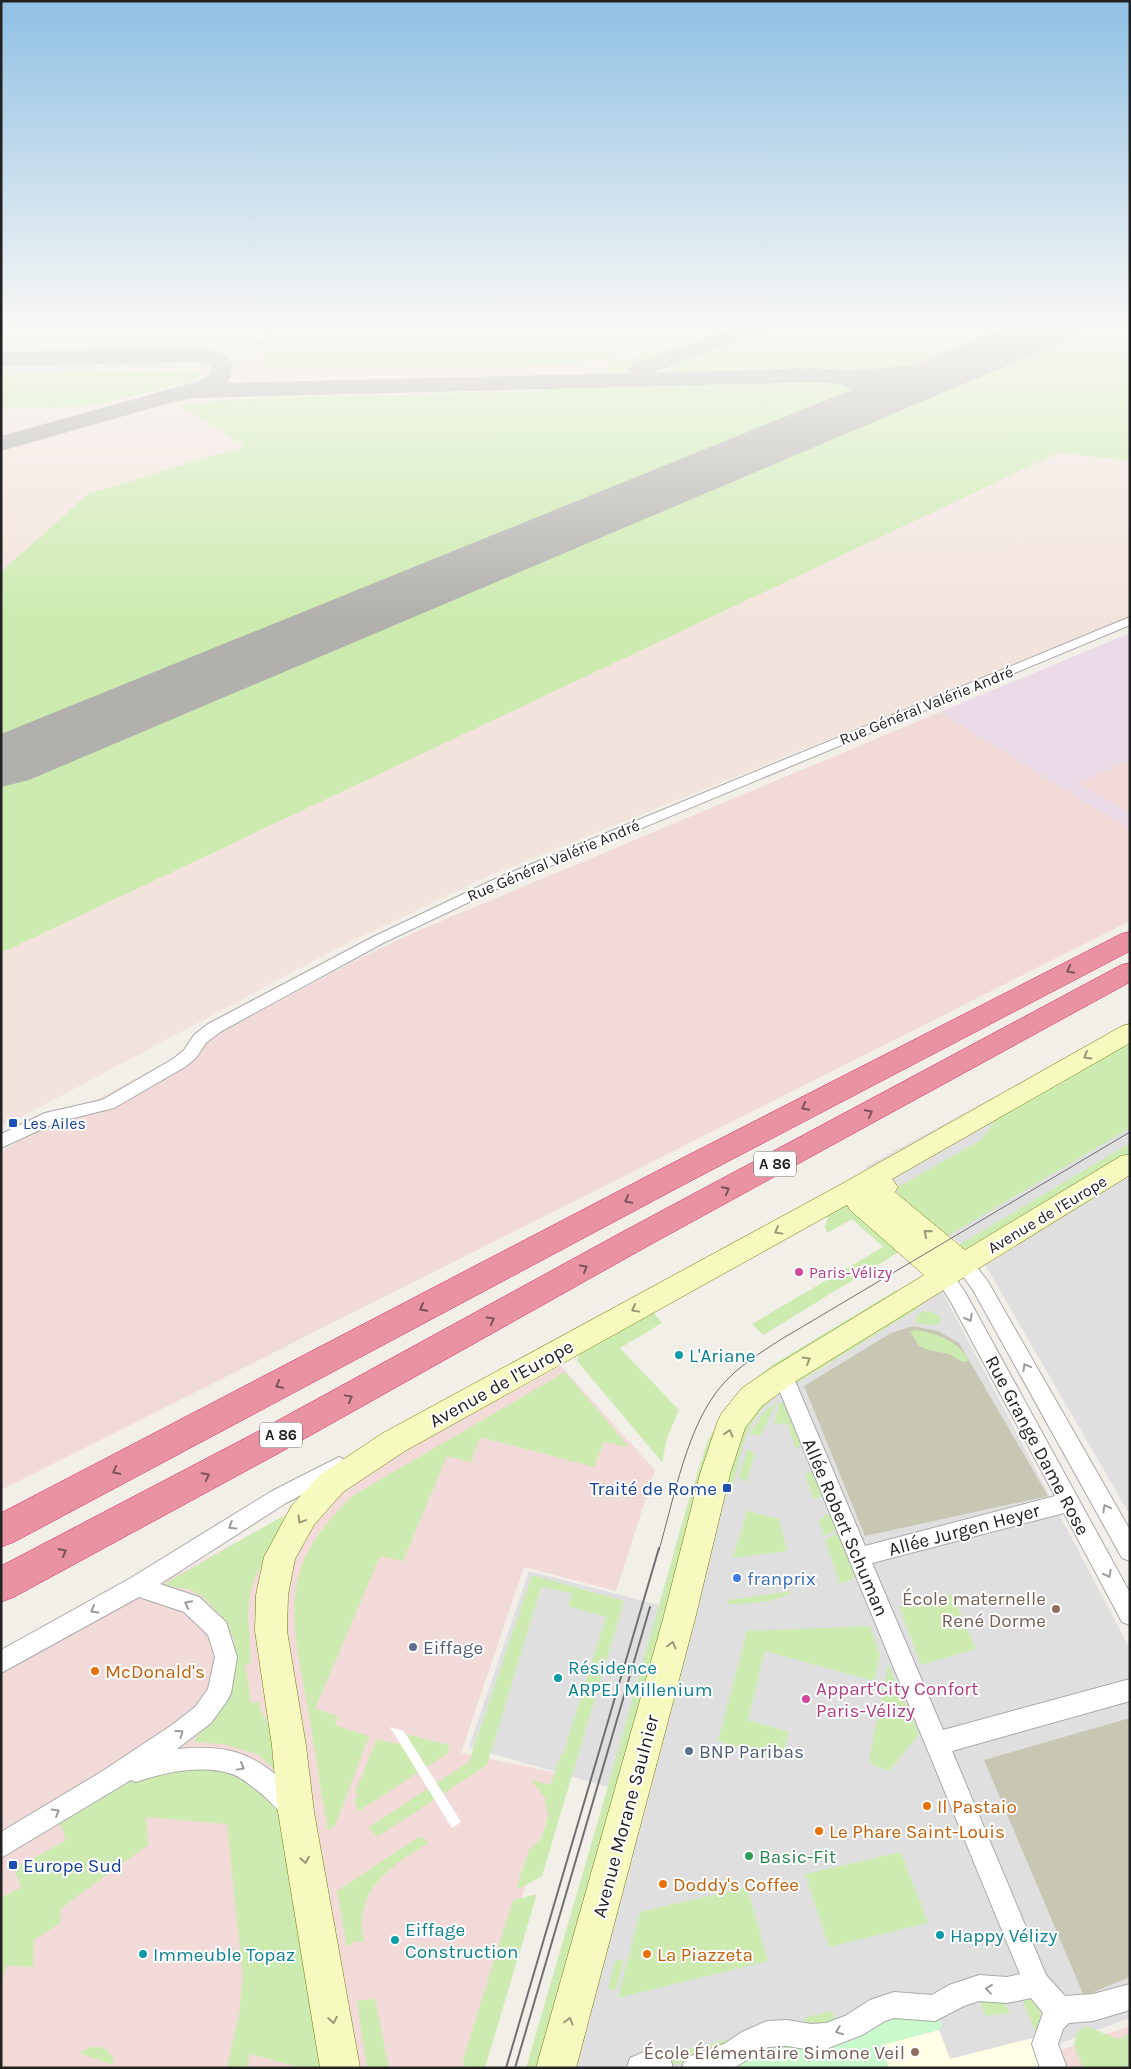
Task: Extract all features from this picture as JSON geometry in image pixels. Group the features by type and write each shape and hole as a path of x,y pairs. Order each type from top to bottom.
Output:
{"highway":[{"name":"A 86","path":"1,1531 680,1172 1130,940"},
{"name":"A 86","path":"7,1583 267,1443 644,1234 1130,971"}],"main road":[{"name":"Avenue de l'Europe","path":"394,1442 872,1186 972,1137 983,1116 1130,1032"},
{"name":"Avenue de l'Europe","path":"752,1397 783,1375 1130,1163"},
{"name":"Avenue de l'Europe","path":"872,1186 859,1202 954,1271"},
{"name":"Avenue Morane Saulnier","path":"556,2068 679,1619 715,1474 732,1423 752,1397"},
{"path":"340,2068 296,1812 289,1746 271,1630 272,1595 280,1557 303,1515 332,1483 394,1442"}],"street":[{"name":"Rue Général Valérie André","path":"1,1142 38,1122 59,1114 96,1109 108,1104 179,1063 190,1054 200,1038 214,1028 378,940 500,882 1130,621"},
{"name":"Rue Grange Dame Rose","path":"954,1271 958,1297 1130,1615"},
{"name":"Rue Grange Dame Rose","path":"954,1271 980,1285 1130,1550"},
{"name":"Allée Robert Schuman","path":"783,1375 1037,1984"},
{"name":"Avenue de l'Europe","path":"1,1662 136,1586 278,1497 335,1467 394,1442"},
{"name":"Allée Jurgen Heyer","path":"859,1557 1069,1502"},
{"path":"1,1846 110,1780 180,1733 203,1715 219,1693 226,1657 218,1629 191,1604 136,1586"},
{"path":"937,1743 1130,1690"},
{"path":"110,1780 159,1762 204,1758 237,1763 268,1784 296,1812"},
{"path":"695,2068 734,2054 751,2041 767,2034 787,2033 811,2037 826,2036 852,2026 879,2009 908,2004 935,2008 958,1994 979,1988 1007,1990 1037,1984 1056,2007 1064,2010 1097,2006 1130,1997"},
{"path":"1054,2068 1045,2044 1054,2021 1064,2010"},
{"path":"640,2068 644,2066 660,2068"}],"shaded area":[{"path":"1,424 1130,424 1130,616 486,877 338,948 1,1128"},
{"path":"1130,633 1130,759 1078,783 1130,814 1130,829 940,712"},
{"path":"940,712 1130,829 1130,921 1,1490 1,1151 356,960 415,932"},
{"path":"1130,759 1130,814 1077,783"},
{"path":"1130,1023 1130,1515 984,1263 865,1167"},
{"path":"941,1289 1130,1649 1130,2018 1050,2047 1057,2068 575,2068 643,1797 469,1747 529,1571 689,1613 738,1426 769,1389"},
{"path":"913,1326 938,1331 959,1343 1048,1496 865,1536 804,1386 891,1333"},
{"path":"561,1366 655,1470 616,1591 524,1567 461,1753 562,1774 466,2068 1,2068 1,1670"},
{"path":"1130,1718 1130,1977 1084,1996 984,1760"},
{"path":"1130,2026 1130,2068 1062,2068 1056,2052"},
{"name":"École Élémentaire Simone Veil","path":"939,2030 950,2059 1037,2037 1048,2068 889,2068 880,2045"}],"green space":[{"path":"209,424 1130,424 1130,461 1058,453 1,953 1,572 88,494 245,446"},
{"path":"1130,1041 1130,1128 946,1237 898,1194 898,1187 981,1140 1002,1110"},
{"path":"1130,1143 1130,1154 967,1252 957,1246"},
{"path":"848,1202 902,1250 763,1335 752,1324 883,1247 852,1219 827,1233 825,1226 830,1211"},
{"path":"895,1291 898,1294 747,1398 545,2068 526,2068 687,1506 708,1440 728,1406 748,1384 774,1364"},
{"path":"918,1305 920,1307 797,1383 794,1377"},
{"path":"651,1309 662,1323 620,1348 679,1410 667,1438 662,1462 577,1361 579,1352"},
{"path":"925,1311 938,1315 941,1319 940,1323 927,1325 915,1321 920,1313"},
{"path":"916,1330 939,1336 953,1343 969,1361 963,1362 949,1354 919,1346 910,1331"},
{"path":"565,1372 629,1447 604,1442 594,1467 480,1437 471,1462 447,1456 403,1561 380,1556 315,1709 338,1716 335,1725 369,1736 335,1826 328,1831 298,1655 294,1617 297,1581 307,1553 324,1527 352,1496"},
{"path":"769,1394 774,1398 764,1407 750,1427 742,1449 733,1486 725,1484 740,1432"},
{"path":"777,1402 760,1436 750,1434 763,1413"},
{"path":"780,1402 795,1412 805,1443 796,1449 787,1423 774,1424"},
{"path":"747,1450 755,1453 746,1483 739,1476"},
{"path":"815,1468 826,1492 814,1500 805,1475"},
{"path":"747,1511 779,1519 787,1551 733,1558"},
{"path":"833,1511 840,1527 824,1536 819,1520"},
{"path":"283,1516 284,1527 255,1577 250,1594 248,1615 251,1662 245,1665 252,1704 259,1701 262,1713 273,1735 281,1775 257,1754 223,1744 193,1742 225,1703 233,1682 234,1640 221,1615 203,1597 191,1590 168,1586 166,1583"},
{"path":"841,1531 860,1576 840,1584 825,1540"},
{"path":"532,1575 624,1601 542,1876 516,1890 529,1850 541,1839 548,1817 545,1798 531,1780 551,1785 561,1754 563,1754 606,1617 568,1606 572,1593 541,1587 487,1765 377,1837 369,1827 469,1762"},
{"path":"793,1591 772,1600 728,1604 729,1600"},
{"path":"952,1594 976,1649 921,1665 899,1607"},
{"path":"870,1626 880,1655 874,1681 765,1651 748,1720 789,1732 781,1760 718,1741 747,1631"},
{"path":"888,1664 919,1734 889,1771 873,1765 869,1760"},
{"path":"401,1733 449,1745 448,1753 359,1811 354,1802 358,1794 355,1792 377,1739 398,1744"},
{"path":"206,1764 241,1776 278,1807 325,2068 296,2068 295,2066 250,2054 247,2068 227,2068 239,2014 243,1978 227,1824 146,1817 148,1845 61,1908 60,1923 34,1940 33,1967 6,1966 1,1986 1,1898 21,1887 14,1869 66,1840 60,1823 116,1789 142,1775"},
{"path":"420,1836 428,1843 388,1871 369,1894 364,1908 362,1924 364,1942 353,1941 353,1944 347,1946 337,1891"},
{"path":"901,1852 928,1923 829,1947 805,1874"},
{"path":"747,1887 768,1961 618,1998 640,1912"},
{"path":"537,1894 485,2068 465,2068 463,2060 513,1900"},
{"path":"616,1959 624,1961 616,1990 608,1988"},
{"path":"1030,1993 1041,2011 1038,2037 1024,2005 1024,1996"},
{"path":"375,1999 389,2068 367,2068 357,2001"},
{"path":"996,1999 1004,2002 1010,2013 985,2016 980,2002"},
{"path":"832,2011 837,2026 809,2032 804,2018"},
{"path":"937,2012 942,2027 939,2030 881,2045 889,2068 711,2068 754,2045 881,2013"},
{"path":"1086,2026 1118,2039 1130,2033 1130,2068 1083,2068 1074,2045 1076,2033"},
{"path":"742,2036 703,2061 669,2065 656,2057"},
{"path":"98,2047 106,2049 113,2057 113,2065 79,2053 88,2048"}],"pier":[{"path":"390,1727 403,1731 407,1736 461,1822 452,1828"}],"taxiway":[{"path":"1,444 73,424"}],"runway":[{"path":"1,763 820,424"}],"tram line":[{"path":"659,1550 683,1463 700,1420 723,1384 736,1371 780,1340 1130,1132"},
{"path":"506,2068 659,1548"},
{"path":"515,2068 650,1607"}],"place":[{"name":"Les Ailes","path":"13,1123"},
{"name":"Paris-Vélizy","path":"799,1272"},
{"name":"L'Ariane","path":"679,1355"},
{"name":"Traité de Rome","path":"727,1488"},
{"name":"franprix","path":"737,1578"},
{"name":"École maternelle René Dorme","path":"1056,1609"},
{"name":"Eiffage","path":"413,1647"},
{"name":"McDonald's","path":"95,1671"},
{"name":"Résidence ARPEJ Millenium","path":"558,1678"},
{"name":"Appart'City Confort Paris-Vélizy","path":"806,1699"},
{"name":"BNP Paribas","path":"689,1751"},
{"name":"Il Pastaio","path":"927,1806"},
{"name":"Le Phare Saint-Louis","path":"819,1831"},
{"name":"Basic-Fit","path":"749,1856"},
{"name":"Europe Sud","path":"13,1865"},
{"name":"Doddy's Coffee","path":"663,1884"},
{"name":"Happy Vélizy","path":"940,1935"},
{"name":"Eiffage Construction","path":"395,1940"},
{"name":"Immeuble Topaz","path":"143,1954"},
{"name":"La Piazzeta","path":"647,1954"},
{"name":"École Élémentaire Simone Veil","path":"915,2052"}]}
